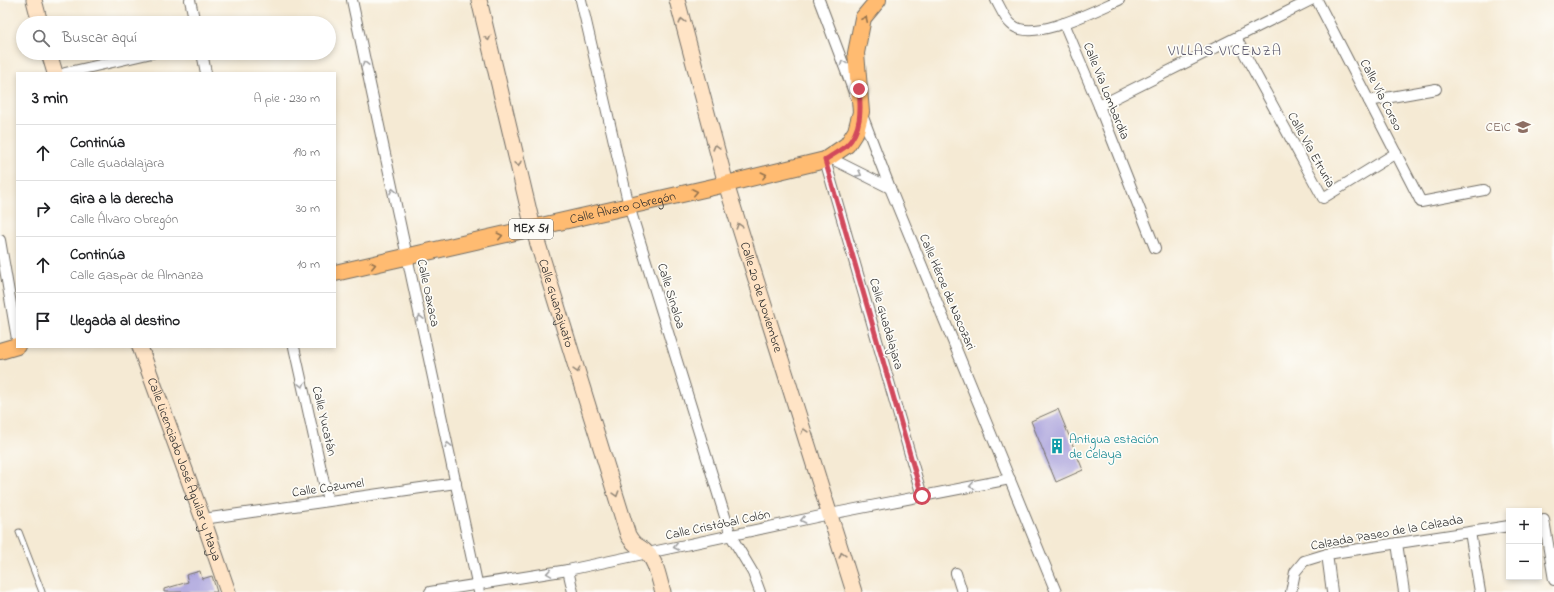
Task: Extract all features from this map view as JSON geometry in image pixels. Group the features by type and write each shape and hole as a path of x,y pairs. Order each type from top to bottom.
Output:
{"main road":[{"name":"Calle Álvaro Obregón","path":"336,273 726,184 827,158 847,145 856,131 861,112 856,53 863,18 878,0"},
{"path":"0,350 16,346"}],"street":[{"path":"34,0 38,16"},
{"path":"190,0 193,16"},
{"name":"Calle Oaxaca","path":"352,0 478,588"},
{"name":"Calle Guanajuato","path":"479,0 533,228 628,535 633,545 648,553"},
{"name":"Calle Sinaloa","path":"581,0 629,206 731,536 753,573 760,592"},
{"name":"Calle 20 de Noviembre","path":"677,0 726,184 854,592"},
{"name":"Calle Héroe de Nacozari","path":"819,0 890,188 1010,479 1052,591"},
{"path":"996,0 1011,24 1022,30 1034,31 1064,23 1119,0"},
{"path":"1099,106 1311,0"},
{"name":"Calle Vía Corso","path":"1317,0 1421,202 1484,190"},
{"name":"Calle Vía Lombardía","path":"1064,23 1099,106 1155,248"},
{"name":"Calle Vía Etruria","path":"1236,38 1323,198 1396,153"},
{"path":"51,60 55,72"},
{"path":"69,72 122,60"},
{"path":"203,60 206,72"},
{"path":"1370,101 1436,89"},
{"path":"827,158 890,188"},
{"name":"Calle Guadalajara","path":"827,158 922,496"},
{"path":"0,240 16,333"},
{"name":"Calle Licenciado José Aguilar y Maya","path":"140,348 228,592"},
{"name":"Calle Yucatán","path":"294,348 328,501"},
{"name":"Calle Cristóbal Colón","path":"430,592 478,588 830,514 1010,479"},
{"name":"Calle Cozumel","path":"203,519 456,483"},
{"path":"1542,521 1554,519"},
{"name":"Calzada Paseo de la Calzada","path":"1291,592 1295,572 1304,561 1326,554 1506,526"},
{"path":"1542,526 1554,580"},
{"path":"1470,532 1480,592"},
{"path":"1397,543 1404,592"},
{"path":"648,553 654,562 663,592"},
{"path":"1326,554 1332,592"},
{"path":"568,570 573,592"},
{"path":"956,573 962,592"}],"lane":[{"path":"19,532 42,592"}],"building":[{"name":"Antigua estación de Celaya","path":"1058,409 1083,470 1056,482 1031,421"},
{"path":"200,571 202,579 212,576 217,592 164,592 164,589 188,582 186,575"}],"place":[{"name":"CEIC","path":"1523,127"},
{"name":"Antigua estación de Celaya","path":"1057,446"}],"district":[{"name":"VILLAS VICENZA","path":"1225,51"}],"route":[{"path":"859,89 861,112 856,131 847,145 825,160 922,496"}]}
